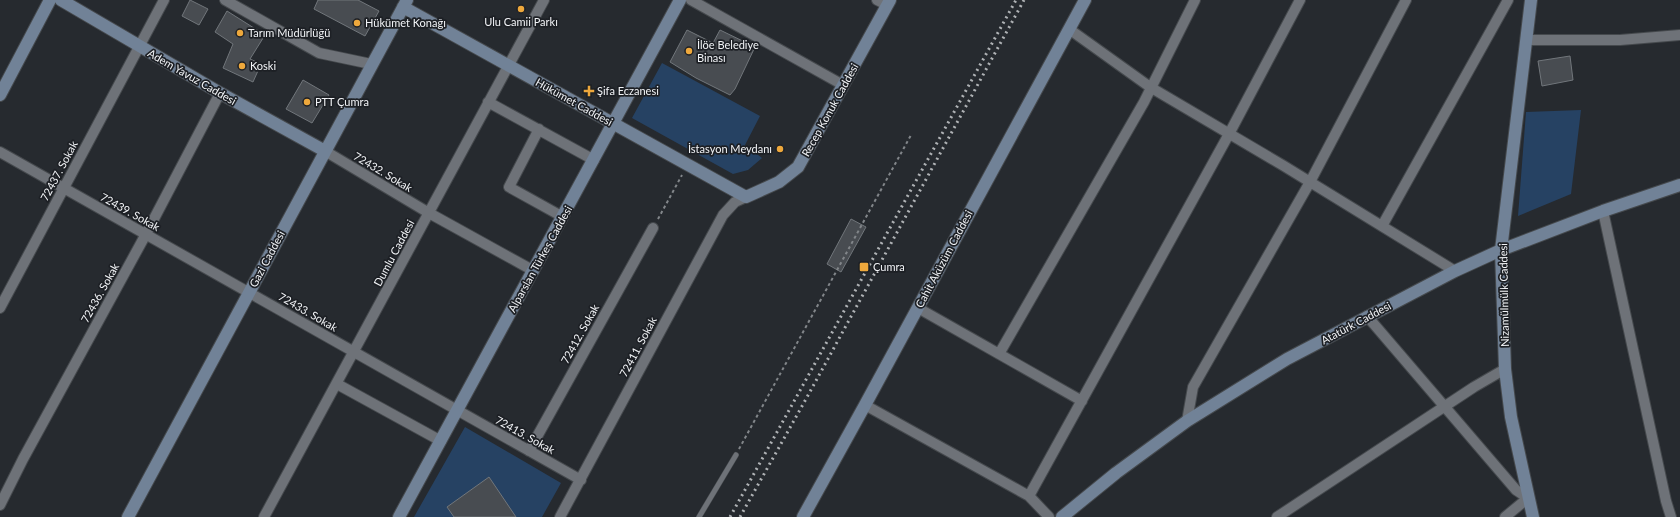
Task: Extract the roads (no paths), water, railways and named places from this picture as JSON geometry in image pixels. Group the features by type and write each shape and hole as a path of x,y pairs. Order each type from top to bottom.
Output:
{"street":[{"path":"0,95 50,0"},
{"name":"Adem Yavuz Caddesi","path":"61,0 220,93 324,151"},
{"name":"72437. Sokak","path":"0,308 164,0"},
{"path":"225,0 319,53 327,56 371,64"},
{"name":"Dumlu Caddesi","path":"264,517 544,0"},
{"name":"Alparslan Türkeş Caddesi","path":"399,517 614,124 680,0"},
{"path":"691,0 843,85"},
{"name":"Cahit Aküzüm Caddesi","path":"803,517 865,406 1085,0"},
{"path":"999,354 1144,102 1150,87 1195,0"},
{"path":"1029,496 1229,134 1300,0"},
{"path":"1187,420 1193,387 1310,182 1406,0"},
{"path":"1382,226 1508,0"},
{"name":"Nizamülmülk Caddesi","path":"1531,0 1501,250 1506,369 1511,417 1533,517"},
{"name":"Recep Konuk Caddesi","path":"746,197 779,182 798,167 843,85 885,2"},
{"name":"Gazi Caddesi","path":"128,517 324,151 405,4"},
{"name":"Hükümet Caddesi","path":"405,4 508,66 746,197"},
{"path":"1069,29 1150,87 1310,182 1455,271"},
{"path":"1526,40 1620,40 1680,35"},
{"name":"72436. Sokak","path":"0,505 220,93"},
{"path":"488,102 594,160"},
{"path":"538,129 509,187 563,217"},
{"name":"72432. Sokak","path":"324,151 429,213 534,271"},
{"name":"72439. Sokak","path":"0,152 249,293"},
{"name":"Atatürk Caddesi","path":"1062,517 1116,473 1187,420 1288,359 1367,316 1455,271 1501,250 1602,211 1680,185"},
{"name":"72411. Sokak","path":"560,517 723,215 736,202 746,197"},
{"path":"1602,211 1666,501 1672,517"},
{"name":"72412. Sokak","path":"529,451 653,228"},
{"name":"72433. Sokak","path":"249,293 458,410"},
{"path":"918,308 1082,401"},
{"path":"1367,316 1516,490 1528,498 1505,517"},
{"path":"1277,517 1474,387 1506,369"},
{"path":"337,384 441,441"},
{"path":"865,406 1029,496 1049,517"},
{"name":"72413. Sokak","path":"458,410 581,480"}],"lane":[{"path":"699,517 736,455"}],"railway":[{"path":"730,517 1016,0"},
{"path":"740,517 1024,0"}],"place":[{"name":"Ulu Camii Parkı","path":"521,9"},
{"name":"Hükümet Konağı","path":"357,23"},
{"name":"Tarım Müdürlüğü","path":"240,33"},
{"name":"İlöe Belediye Binası","path":"689,51"},
{"name":"Koski","path":"242,66"},
{"name":"Şifa Eczanesi","path":"589,91"},
{"name":"PTT Çumra","path":"307,102"},
{"name":"İstasyon Meydanı","path":"780,149"},
{"name":"Çumra","path":"864,267"}]}
